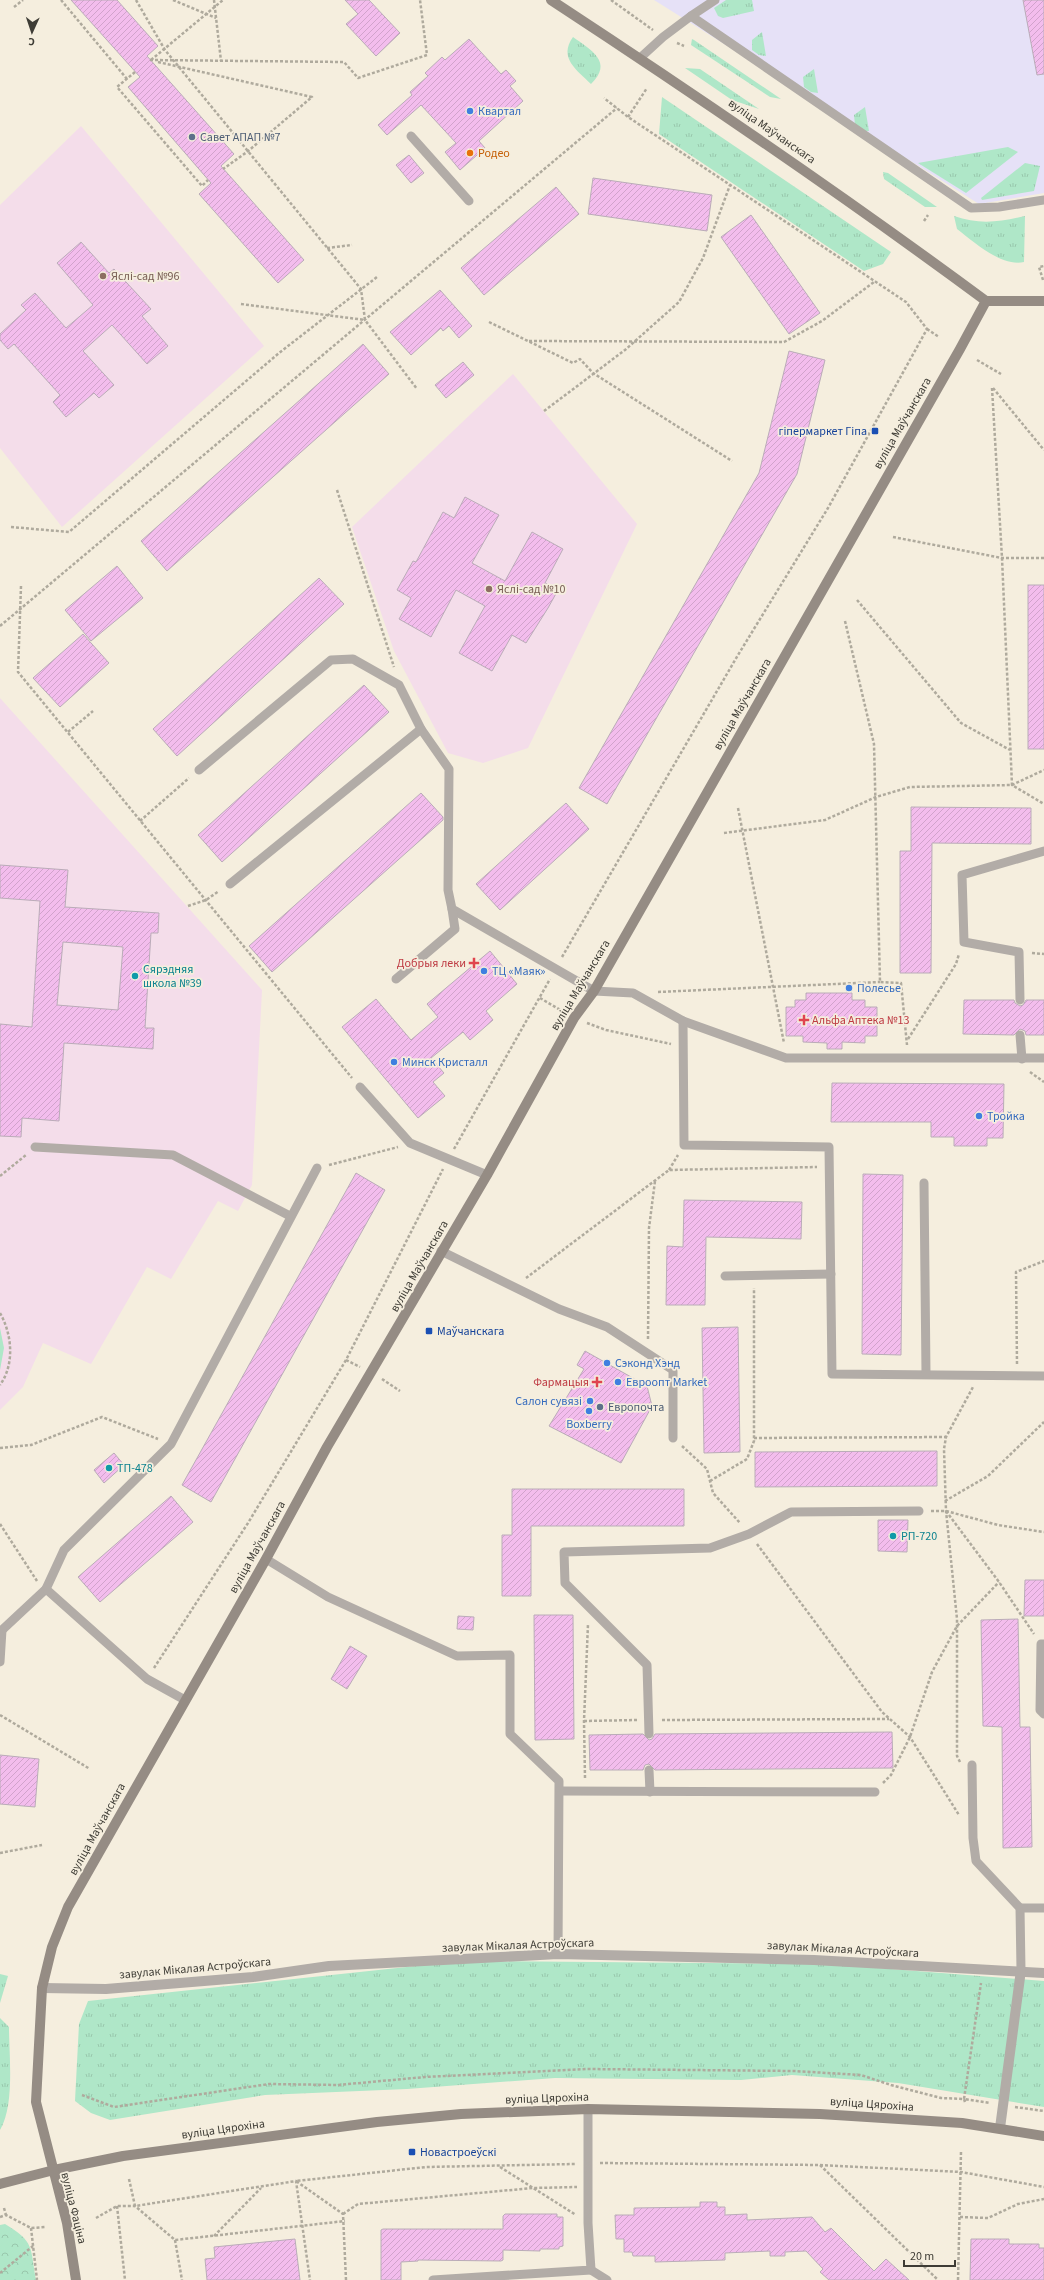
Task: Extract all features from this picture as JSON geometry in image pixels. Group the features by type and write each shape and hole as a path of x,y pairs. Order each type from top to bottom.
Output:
{"main road":[{"name":"вуліца Маўчанскага","path":"54,2170 36,2102 42,1988 52,1947 68,1907 266,1559 327,1447 487,1175 574,1018 594,991 960,349 986,300 789,159 640,58 551,0"},
{"path":"986,300 1044,302"},
{"name":"вуліца Цярохіна","path":"54,2170 123,2156 377,2122 461,2114 588,2109 820,2114 962,2122 1044,2136"},
{"name":"вуліца Фаціна","path":"0,2184 54,2170 67,2222 76,2280"}],"street":[{"name":"завулак Мікалая Астроўскага","path":"42,1988 106,1989 253,1977 329,1966 558,1954 814,1960 1021,1970 1044,1973"},
{"path":"1000,2128 1021,1970"}],"lane":[{"path":"640,58 663,37 715,0"},
{"path":"691,16 971,208 999,207 1044,200"},
{"path":"411,136 470,201"},
{"path":"199,770 331,660 353,659 400,685 421,729 449,769 448,890 455,929 396,980"},
{"path":"230,884 421,729"},
{"path":"1020,1000 1020,952 964,942 962,875 1044,851"},
{"path":"452,909 594,991 633,993 683,1021 786,1058 1044,1058"},
{"path":"683,1021 684,1145 829,1147 832,1374 980,1374 1044,1376"},
{"path":"1020,1035 1022,1059"},
{"path":"360,1087 410,1143 449,1157 487,1175"},
{"path":"35,1147 173,1155 290,1216"},
{"path":"0,1662 1,1631 45,1590 64,1550 171,1444 290,1216 317,1168"},
{"path":"924,1183 926,1374"},
{"path":"441,1251 559,1309 607,1326 673,1370 673,1438"},
{"path":"725,1276 830,1274"},
{"path":"649,1734 647,1665 565,1583 564,1552 710,1548 749,1534 791,1512 919,1510"},
{"path":"266,1559 328,1597 457,1656 510,1654 510,1734 559,1781 558,1954"},
{"path":"45,1590 147,1679 185,1700"},
{"path":"1043,1644 1040,1710 1044,1714"},
{"path":"972,1765 973,1838 976,1861 1020,1908 1021,1970"},
{"path":"649,1770 650,1792"},
{"path":"560,1792 875,1792"},
{"path":"1020,1908 1044,1908"},
{"path":"588,2109 588,2223 591,2270"},
{"path":"433,2280 591,2270 607,2280"}],"path":[{"path":"14,7 23,0"},
{"path":"61,0 127,79"},
{"path":"136,0 165,50 247,152 361,289 365,320 417,389"},
{"path":"173,0 216,19"},
{"path":"214,0 221,61"},
{"path":"150,60 165,50 223,0"},
{"path":"150,60 344,62 358,78 427,54 420,0"},
{"path":"611,0 663,37 684,46"},
{"path":"150,60 312,97 247,152 223,169"},
{"path":"135,72 117,87 202,186 208,180"},
{"path":"628,117 648,88"},
{"path":"604,98 628,117 906,302 927,329 940,337"},
{"path":"0,626 617,108"},
{"path":"544,411 636,340 679,302 703,258 730,185"},
{"path":"924,221 928,215"},
{"path":"327,248 352,245"},
{"path":"1042,280 1039,266 1044,266"},
{"path":"11,527 69,532 279,353 377,277"},
{"path":"529,341 636,340 753,343 784,342 822,321 874,282"},
{"path":"241,304 329,314 365,320"},
{"path":"490,322 573,363 580,359 593,373 732,461"},
{"path":"147,1679 248,1523 346,1360 449,1157 556,968 738,655 828,508 927,329"},
{"path":"977,360 1001,374"},
{"path":"1012,785 1002,558 992,388 1044,450"},
{"path":"336,490 400,685"},
{"path":"893,537 1002,558 1044,558"},
{"path":"21,586 18,672 360,1087"},
{"path":"857,600 961,723 1010,750"},
{"path":"845,621 874,744 880,982"},
{"path":"68,732 93,711"},
{"path":"140,821 199,770"},
{"path":"724,833 825,820 876,797 910,786 1012,785 1044,770"},
{"path":"1012,785 1044,804"},
{"path":"738,808 744,831 774,987 786,1058"},
{"path":"188,906 206,900 230,884"},
{"path":"908,1040 956,964 964,942"},
{"path":"657,992 880,982 901,983 908,1040 907,1058"},
{"path":"606,1030 684,1046"},
{"path":"317,1168 410,1143"},
{"path":"0,1176 35,1147"},
{"path":"514,1287 669,1170 829,1167"},
{"path":"647,1353 649,1228 655,1180"},
{"path":"1017,1375 1016,1272 1044,1261"},
{"path":"710,1481 747,1459 754,1438 754,1276"},
{"path":"0,1312 8,1330 10,1348 8,1366 0,1385"},
{"path":"972,1776 957,1756 957,1626 945,1501 944,1449 946,1437 980,1374"},
{"path":"0,1448 31,1445 102,1417 171,1444"},
{"path":"945,1501 988,1476 1044,1422"},
{"path":"754,1438 946,1437"},
{"path":"673,1438 707,1469 713,1493 749,1534 882,1712 910,1737 960,1818"},
{"path":"919,1510 946,1511 998,1525 1044,1532"},
{"path":"946,1511 1043,1644"},
{"path":"0,1524 45,1590"},
{"path":"875,1792 891,1775 910,1737 932,1672 957,1626 999,1582"},
{"path":"585,1792 584,1721 589,1607"},
{"path":"0,1715 90,1769"},
{"path":"584,1721 889,1719"},
{"path":"0,1853 42,1845"},
{"path":"82,2095 114,2107 269,2084 338,2085 425,2077 587,2069 794,2071 861,2075 892,2086 941,2098 964,2100 983,1969"},
{"path":"958,2280 961,2152"},
{"path":"96,2218 117,2206 135,2206 261,2188 296,2181 426,2167 500,2167 588,2163 820,2165 961,2172 1044,2187"},
{"path":"820,2165 938,2280"},
{"path":"500,2167 588,2223"},
{"path":"129,2179 135,2206 174,2240 182,2280"},
{"path":"296,2181 343,2214 345,2221 346,2280"},
{"path":"296,2181 310,2280"},
{"path":"343,2214 358,2204 533,2188 588,2186"},
{"path":"214,2236 261,2188"},
{"path":"960,2217 988,2218 1018,2204 1044,2199"},
{"path":"117,2206 125,2280"},
{"path":"4,2208 6,2215"},
{"path":"0,2217 6,2215 31,2228 46,2227"},
{"path":"174,2240 345,2221"},
{"path":"31,2228 37,2280"},
{"path":"0,2273 33,2246"}],"shaded area":[{"path":"654,0 1044,0 1044,193 979,204"},
{"name":"Яслі-сад №96","path":"81,126 264,346 62,527 0,448 0,205"},
{"name":"Яслі-сад №10","path":"513,374 637,524 528,748 483,763 448,753 394,651 352,527"},
{"path":"0,698 262,990 252,1185 238,1211 218,1201 171,1279 147,1267 91,1364 43,1343 23,1387 0,1410"}],"green space":[{"path":"726,0 752,0 754,11 723,18 718,16 714,8"},
{"path":"762,32 766,56 759,55 752,50 752,40"},
{"path":"573,37 593,52 600,63 598,76 591,84 575,69 568,57 569,44"},
{"path":"692,39 781,99 770,97 691,45"},
{"path":"685,68 700,69 759,109 732,100"},
{"path":"814,69 818,93 811,92 804,87 803,77"},
{"path":"662,97 891,252 883,264 864,271 659,134"},
{"path":"865,107 869,131 862,131 855,125 854,115"},
{"path":"1008,147 1018,152 966,193 918,163"},
{"path":"1025,163 1040,166 1034,191 982,200 981,198"},
{"path":"883,172 888,173 937,207 925,207 884,179"},
{"path":"954,216 972,221 990,222 1025,216 1024,262 1015,263 1006,261 988,252 957,229"},
{"path":"0,1328 4,1348 0,1370"},
{"path":"463,1961 827,1964 1044,1981 1044,2107 898,2083 792,2075 741,2080 555,2078 407,2089 265,2095 110,2120 91,2113 75,2101 79,2024 88,2001"},
{"path":"0,1974 8,1976 0,2003"},
{"path":"0,2018 9,2027 10,2080 8,2107 5,2120 0,2130"},
{"path":"5,2224 22,2236 30,2246 36,2280 0,2280 0,2225"}],"building":[{"path":"71,0 117,0 158,46 147,56 234,154 221,166 304,260 278,283 199,194 211,183 128,87 140,77"},
{"path":"345,0 369,0 400,33 376,56 346,24 358,14"},
{"path":"1023,0 1044,0 1044,74 1037,75"},
{"name":"Квартал","path":"469,39 501,74 506,70 516,81 510,86 523,101 479,141 485,148 460,170 445,152 456,143 421,105 387,135 378,125 412,95 410,92 428,76 425,73 442,57 445,60"},
{"path":"409,155 424,173 411,183 396,165"},
{"path":"593,178 712,195 707,231 588,214"},
{"path":"556,187 579,214 484,295 461,268"},
{"path":"751,215 820,313 789,334 721,237"},
{"path":"81,242 109,273 114,269 151,309 142,316 168,346 147,364 112,325 83,351 114,385 99,398 94,393 66,417 53,402 60,395 14,344 8,349 0,340 0,334 26,310 21,305 35,293 66,328 93,305 57,263"},
{"path":"440,290 472,326 459,338 449,326 443,331 441,328 411,355 390,332"},
{"path":"363,344 389,374 167,571 141,541"},
{"path":"789,351 825,360 797,474 607,804 579,788 759,473"},
{"path":"463,362 474,375 446,398 435,385"},
{"path":"465,497 499,515 472,563 505,581 532,532 563,549 545,583 558,590 548,608 526,643 512,635 492,671 459,653 485,606 456,590 431,637 399,619 411,598 397,590 413,561 416,562 443,512 454,518"},
{"path":"117,566 143,598 91,641 65,610"},
{"path":"319,578 344,604 177,756 153,729"},
{"path":"1028,585 1044,585 1044,749 1028,749"},
{"path":"83,634 109,663 60,707 33,678"},
{"path":"364,685 389,712 222,862 198,835"},
{"path":"421,793 443,817 443,820 272,972 249,946"},
{"path":"566,803 589,829 500,910 476,884"},
{"path":"911,807 1031,808 1031,844 932,843 931,973 900,973 900,851 911,851"},
{"name":"Сярэдняя школа №39","path":"0,865 68,870 65,907 159,913 158,933 151,933 145,1028 154,1028 153,1049 64,1043 59,1121 22,1118 21,1137 0,1136 0,1024 32,1027 40,901 0,898","holes":["63,942 123,947 118,1010 57,1005"]},
{"path":"490,951 517,984 486,1011 493,1020 470,1040 463,1032 431,1058 444,1073 433,1082 445,1096 418,1118 342,1027 376,999 411,1040 438,1017 427,1004"},
{"path":"806,993 852,993 852,1000 865,1000 865,1007 877,1007 877,1036 865,1036 865,1043 842,1042 842,1049 827,1049 827,1043 803,1042 803,1036 786,1036 786,1007 795,1007 795,1000 806,1000"},
{"path":"964,1000 1014,1000 1015,1003 1020,1006 1023,1005 1026,1000 1044,1000 1044,1035 1026,1035 1025,1031 1020,1029 1014,1035 963,1034"},
{"path":"832,1083 1004,1084 1003,1138 987,1138 987,1146 954,1146 954,1137 931,1137 931,1122 831,1122"},
{"path":"356,1173 385,1190 211,1502 182,1485"},
{"path":"863,1174 903,1175 901,1355 862,1354"},
{"path":"684,1200 802,1202 801,1239 706,1237 705,1305 666,1305 667,1246 683,1247"},
{"path":"738,1327 740,1452 704,1453 702,1328"},
{"path":"585,1351 647,1386 652,1406 621,1463 549,1426 584,1369 577,1365"},
{"path":"937,1451 937,1486 755,1487 755,1452"},
{"name":"ТП-478","path":"114,1453 124,1465 104,1483 94,1470"},
{"path":"512,1489 684,1489 684,1526 531,1526 531,1596 502,1596 502,1535 512,1535"},
{"path":"171,1496 193,1522 100,1602 78,1577"},
{"name":"РП-720","path":"878,1520 908,1520 907,1552 878,1551"},
{"path":"1025,1580 1044,1580 1044,1616 1024,1616"},
{"path":"534,1615 573,1615 574,1739 535,1740"},
{"path":"458,1616 474,1617 473,1630 457,1629"},
{"path":"1018,1619 1020,1727 1030,1727 1032,1847 1003,1848 1002,1727 983,1726 981,1620"},
{"path":"350,1646 367,1656 347,1689 331,1679"},
{"path":"892,1732 893,1768 655,1770 649,1764 645,1765 643,1770 590,1770 589,1735 643,1734 649,1740 652,1739 655,1734"},
{"path":"0,1755 39,1759 35,1807 0,1804"},
{"path":"700,2202 717,2202 717,2207 725,2207 725,2215 747,2214 747,2220 812,2217 825,2232 831,2228 874,2271 886,2259 909,2280 829,2280 820,2272 823,2269 806,2251 785,2252 785,2256 770,2256 770,2251 725,2253 725,2260 655,2262 655,2256 633,2256 632,2252 624,2252 624,2239 616,2239 615,2215 634,2215 634,2208 700,2207"},
{"path":"505,2214 557,2214 557,2217 563,2217 563,2246 559,2247 559,2249 540,2249 540,2251 503,2250 503,2260 501,2261 418,2260 401,2262 401,2280 381,2280 381,2230 503,2229 503,2216"},
{"path":"295,2239 300,2280 207,2280 205,2259 215,2258 214,2247"},
{"path":"971,2239 1009,2239 1009,2244 1039,2244 1039,2248 1044,2248 1044,2280 970,2280"}],"place":[{"name":"Квартал","path":"470,111"},
{"name":"Савет АПАП №7","path":"192,137"},
{"name":"Родео","path":"470,153"},
{"name":"Яслі-сад №96","path":"103,276"},
{"name":"гіпермаркет Гіпа","path":"875,431"},
{"name":"Яслі-сад №10","path":"489,589"},
{"name":"Добрыя леки","path":"474,963"},
{"name":"ТЦ «Маяк»","path":"484,971"},
{"name":"Сярэдняя школа №39","path":"135,976"},
{"name":"Полесье","path":"849,988"},
{"name":"Альфа Аптека №13","path":"804,1020"},
{"name":"Минск Кристалл","path":"394,1062"},
{"name":"Тройка","path":"979,1116"},
{"name":"Маўчанскага","path":"429,1331"},
{"name":"Сэконд Хэнд","path":"607,1363"},
{"name":"Фармацыя","path":"597,1382"},
{"name":"Евроопт Market","path":"618,1382"},
{"name":"Салон сувязі","path":"590,1401"},
{"name":"Европочта","path":"600,1407"},
{"name":"Boxberry","path":"589,1411"},
{"name":"ТП-478","path":"109,1468"},
{"name":"РП-720","path":"893,1536"},
{"name":"Новастроеўскі","path":"412,2152"}]}
